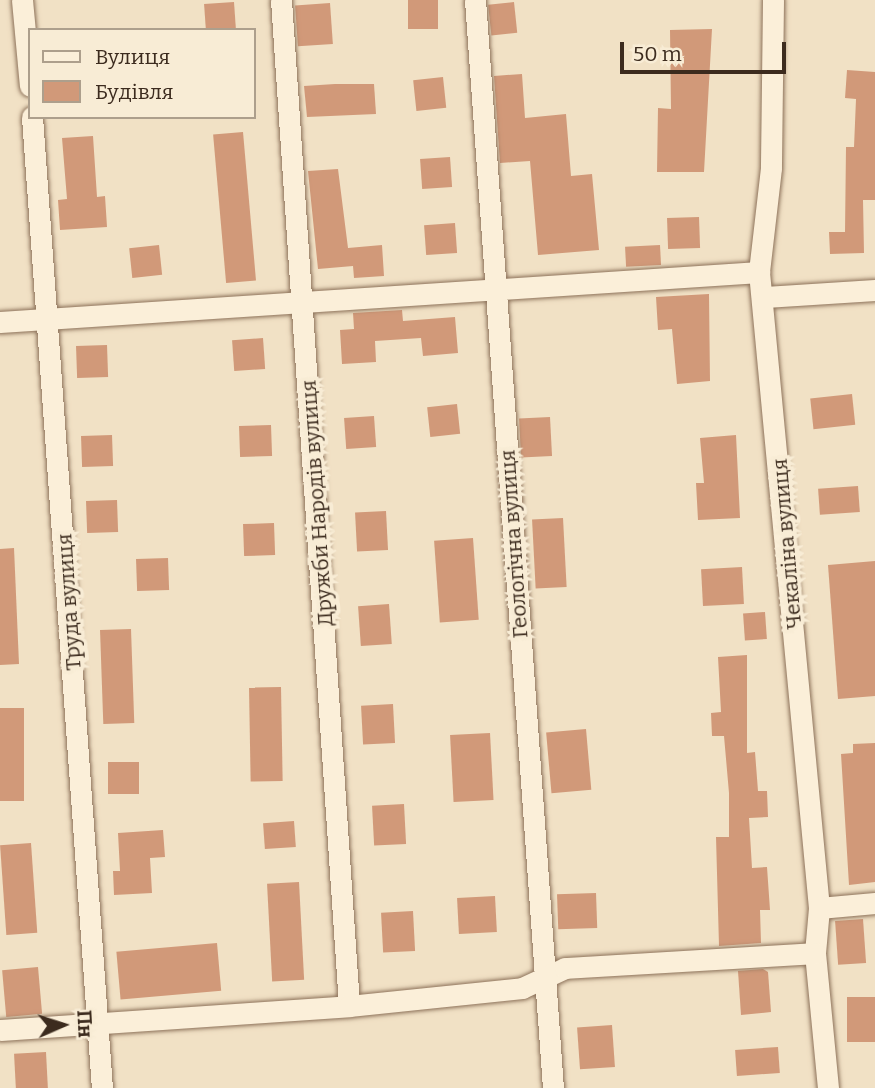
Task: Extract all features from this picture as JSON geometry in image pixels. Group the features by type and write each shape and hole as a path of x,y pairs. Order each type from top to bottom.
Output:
{"street":[{"path":"22,0 28,64"},
{"name":"Дружби Народів вулиця","path":"281,0 305,301 349,1006"},
{"name":"Геологічна вулиця","path":"475,0 553,1088"},
{"name":"Чекаліна вулиця","path":"773,0 771,168 759,272 765,297 819,908 815,953 828,1088"},
{"name":"Труда вулиця","path":"33,119 50,318 102,1088"},
{"path":"0,322 759,272"},
{"path":"765,297 875,290"},
{"path":"819,908 875,903"},
{"path":"0,1030 98,1027 349,1006 522,988 565,968 815,953"}],"building":[{"path":"408,0 438,0 438,29 408,29"},
{"path":"234,2 236,28 206,28 204,4"},
{"path":"514,2 517,33 491,36 488,5"},
{"path":"330,3 333,44 298,46 295,5"},
{"path":"712,29 704,172 657,172 658,108 671,109 670,30"},
{"path":"847,70 875,72 875,200 863,200 864,253 830,254 829,232 845,232 846,147 854,147 856,99 845,98"},
{"path":"522,74 525,118 566,114 571,176 592,174 599,250 538,255 530,161 500,163 494,76"},
{"path":"443,77 446,108 416,111 413,80"},
{"path":"374,84 376,114 307,117 304,86"},
{"path":"243,132 256,280 226,283 213,135"},
{"path":"93,136 97,197 105,196 107,227 60,230 58,200 67,199 62,138"},
{"path":"450,157 452,187 422,189 420,159"},
{"path":"338,169 348,248 382,245 384,276 354,278 353,266 318,269 308,171"},
{"path":"699,217 700,248 668,249 667,218"},
{"path":"455,223 457,253 426,255 424,225"},
{"path":"159,245 162,275 132,278 129,248"},
{"path":"660,245 661,265 626,267 625,247"},
{"path":"709,294 710,381 677,384 672,329 658,330 656,297"},
{"path":"402,310 403,321 455,317 458,353 423,356 421,338 375,341 376,362 342,364 340,330 354,329 353,313"},
{"path":"263,338 265,369 234,371 232,340"},
{"path":"107,345 108,377 77,378 76,346"},
{"path":"852,394 855,425 813,429 810,398"},
{"path":"457,404 460,434 430,437 427,407"},
{"path":"374,416 376,447 346,449 344,418"},
{"path":"550,417 552,456 521,458 519,419"},
{"path":"271,425 272,456 240,457 239,426"},
{"path":"112,435 113,466 82,467 81,436"},
{"path":"736,435 740,518 698,520 696,483 704,483 700,438"},
{"path":"858,486 860,512 820,515 818,489"},
{"path":"117,500 118,532 87,533 86,501"},
{"path":"386,511 388,550 357,552 355,513"},
{"path":"563,518 567,587 536,589 532,520"},
{"path":"274,523 275,555 244,556 243,524"},
{"path":"473,538 479,620 440,623 434,541"},
{"path":"14,548 19,664 0,665 0,549"},
{"path":"168,558 169,590 137,591 136,559"},
{"path":"875,561 875,696 838,699 828,565"},
{"path":"742,567 744,604 703,606 701,569"},
{"path":"389,604 392,644 361,646 358,606"},
{"path":"765,612 767,639 745,640 743,614"},
{"path":"131,629 134,723 103,724 100,630"},
{"path":"747,655 747,753 755,752 758,791 767,791 768,817 749,818 752,868 767,867 770,910 760,910 761,943 719,946 716,837 729,837 729,793 724,736 712,736 711,713 721,712 718,657"},
{"path":"281,687 283,781 251,782 249,688"},
{"path":"393,704 395,743 363,745 361,706"},
{"path":"0,708 24,708 24,801 0,801"},
{"path":"586,729 591,790 551,793 546,732"},
{"path":"490,733 494,800 454,802 450,735"},
{"path":"875,743 875,882 849,885 841,754 853,753 853,744"},
{"path":"108,762 139,762 139,794 108,794"},
{"path":"404,804 406,844 374,846 372,806"},
{"path":"294,821 296,847 265,849 263,823"},
{"path":"163,830 165,857 150,858 152,893 114,895 113,871 120,871 118,833"},
{"path":"31,843 37,933 6,935 0,845"},
{"path":"299,882 304,980 272,982 267,884"},
{"path":"596,893 597,928 558,929 557,894"},
{"path":"495,896 497,932 459,934 457,898"},
{"path":"413,911 415,951 383,953 381,913"},
{"path":"863,919 866,963 838,965 835,921"},
{"path":"217,943 221,991 121,1000 116,952"},
{"path":"38,967 42,1014 6,1017 2,970"},
{"path":"763,969 768,972 771,1012 741,1015 738,971"},
{"path":"847,997 875,997 875,1042 847,1042"},
{"path":"612,1025 615,1067 580,1069 577,1027"},
{"path":"778,1047 780,1073 737,1076 735,1050"},
{"path":"46,1052 48,1088 16,1088 14,1054"}]}
